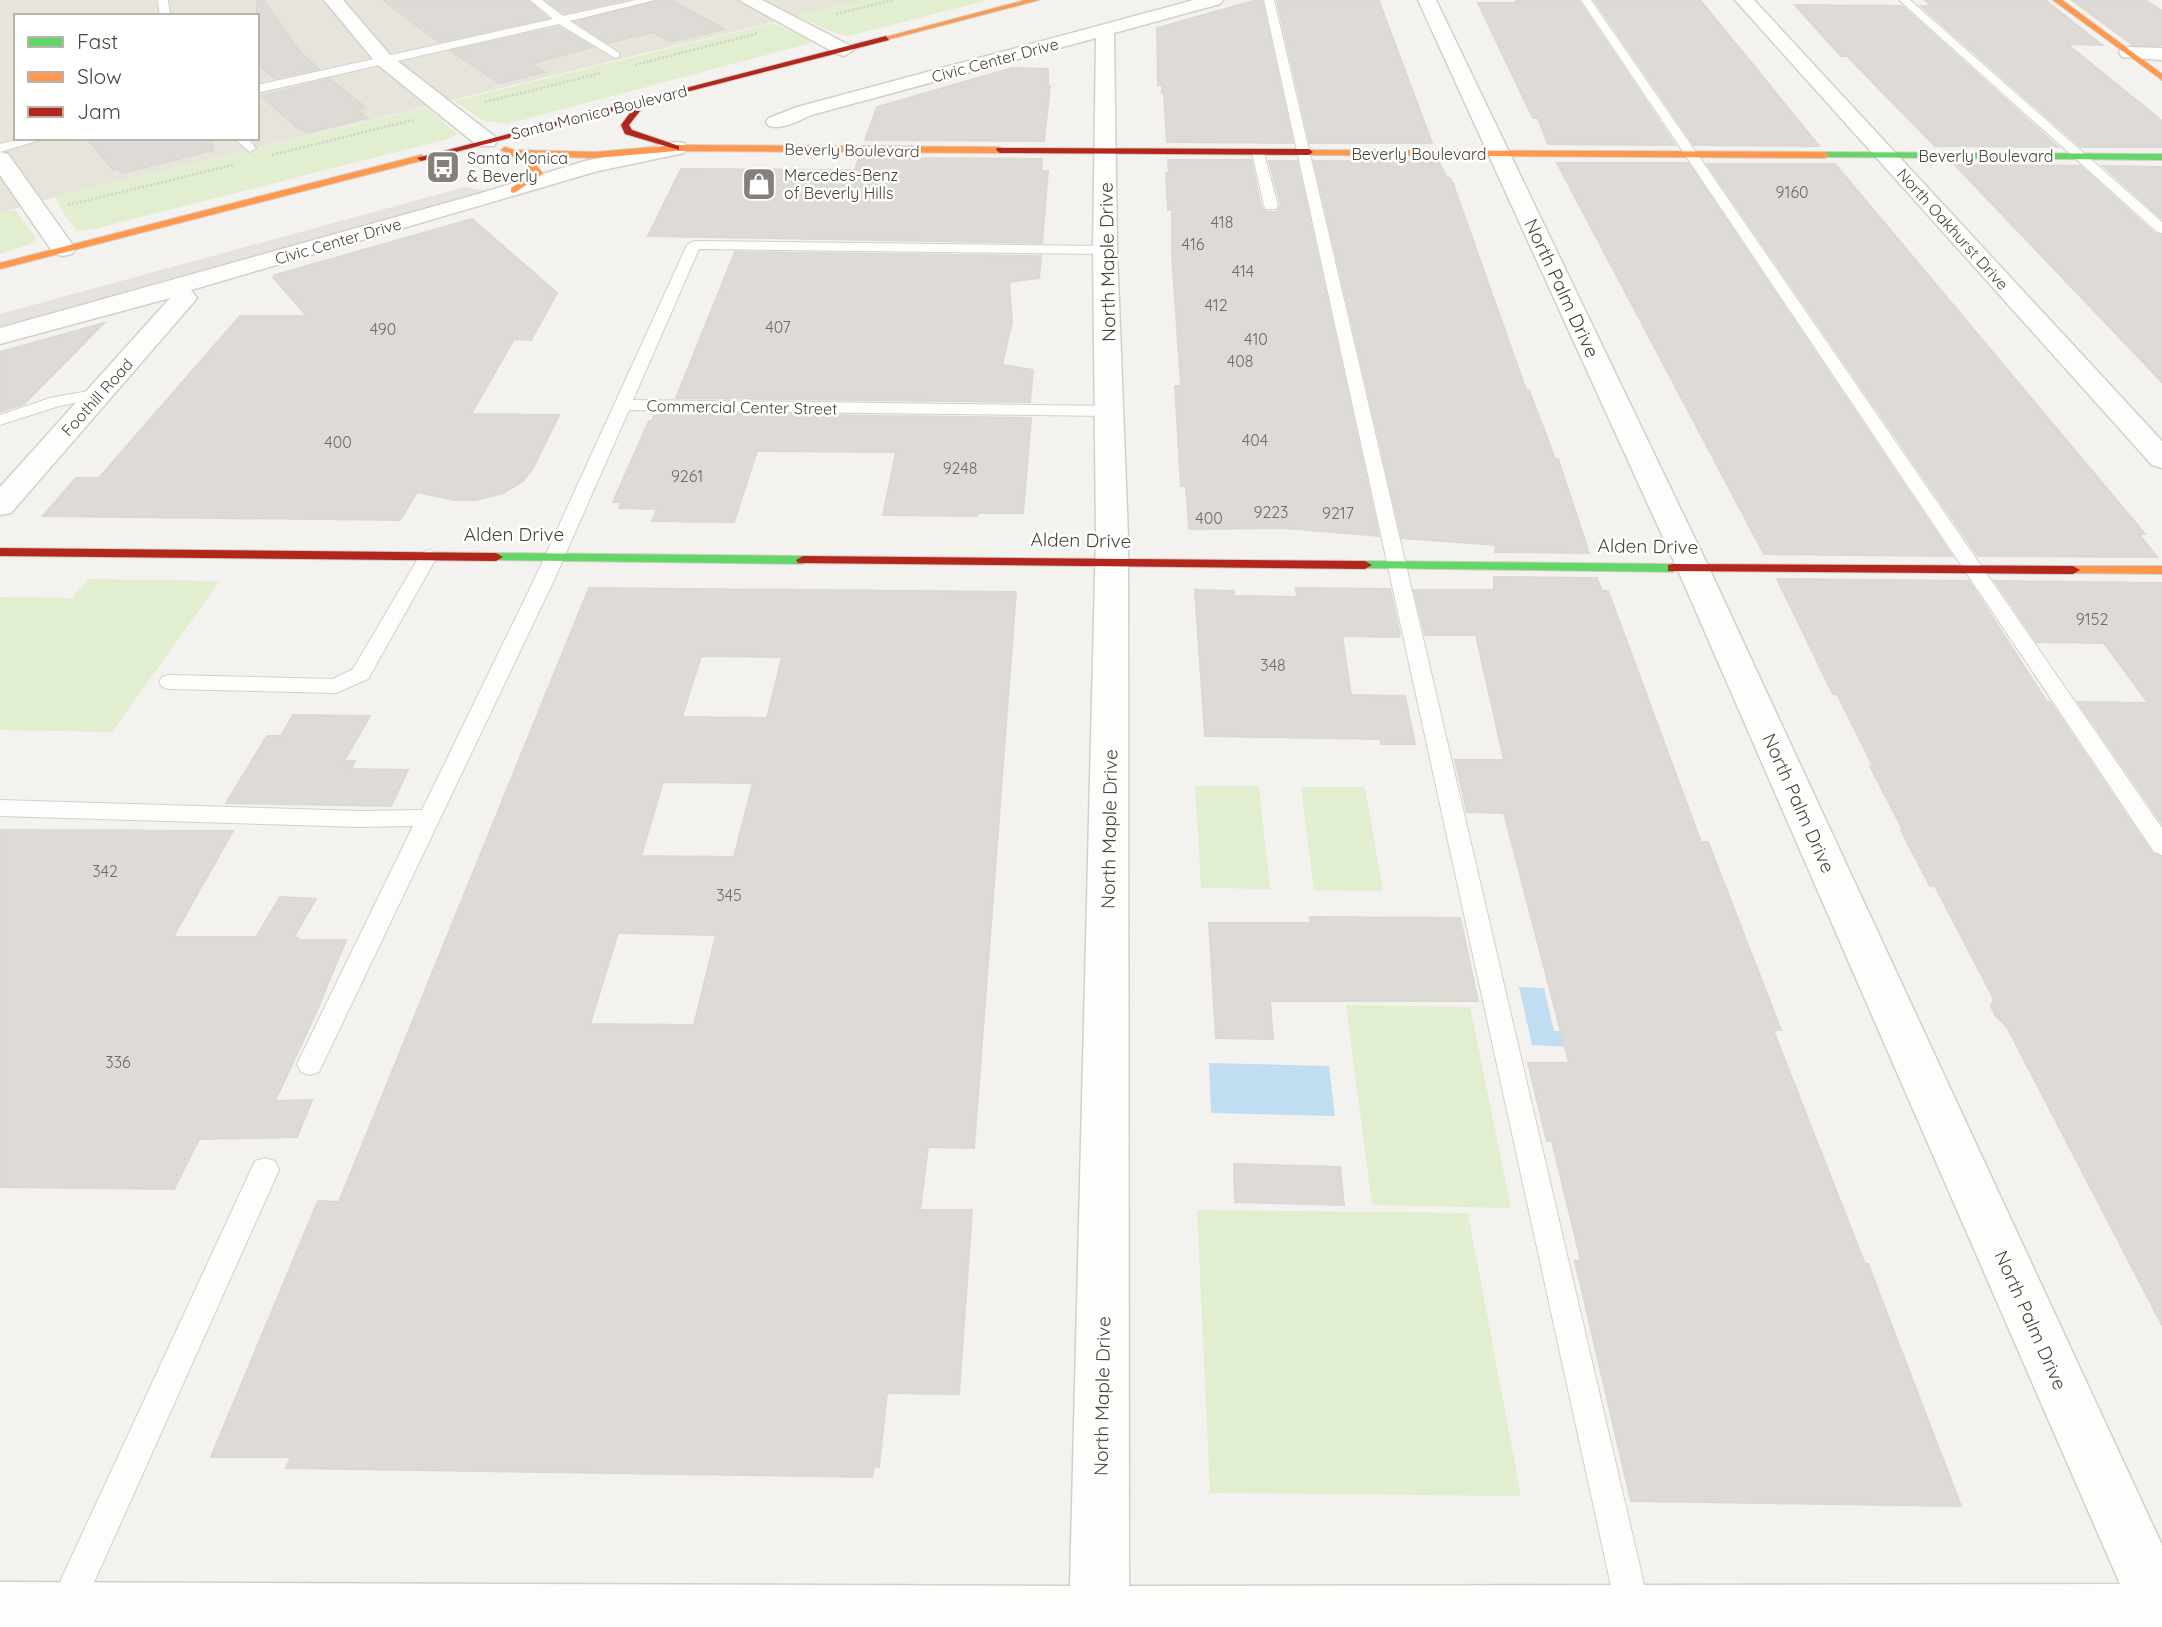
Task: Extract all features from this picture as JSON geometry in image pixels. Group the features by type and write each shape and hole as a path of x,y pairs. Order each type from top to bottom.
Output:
{"main road":[{"name":"Santa Monica Boulevard","path":"0,266 1035,0"},
{"path":"2057,0 2161,77"},
{"path":"645,100 627,120 625,125 628,132 676,148"},
{"name":"Beverly Boulevard","path":"486,141 608,140 676,148"},
{"name":"Beverly Boulevard","path":"486,141 512,153 596,155 676,148 1305,154 2162,157"},
{"path":"512,153 529,161 538,174 514,190"},
{"name":"Alden Drive","path":"0,552 2162,570"}],"street":[{"path":"333,0 384,60 486,141"},
{"path":"748,0 844,50"},
{"name":"Civic Center Drive","path":"776,122 803,111 1214,0"},
{"name":"North Palm Drive","path":"1427,0 1693,568 2162,1612"},
{"name":"North Oakhurst Drive","path":"1744,0 2162,459"},
{"name":"North Maple Drive","path":"1099,1621 1112,561 1105,250 1105,30"},
{"path":"2129,53 2162,54"},
{"name":"Civic Center Drive","path":"0,335 514,190 537,189 567,182 676,148"},
{"path":"0,159 63,249"},
{"name":"Foothill Road","path":"0,506 184,298 175,287"},
{"path":"0,1611 60,1618 1636,1622 2162,1612"}],"lane":[{"path":"536,0 561,20 615,55"},
{"path":"259,89 650,0"},
{"path":"1269,0 1636,1622"},
{"path":"1586,0 2162,846"},
{"path":"1904,0 2162,229"},
{"path":"0,148 33,140"},
{"path":"1258,153 1271,206"},
{"name":"Commercial Center Street","path":"1105,250 694,245 623,405 1110,411"},
{"path":"0,420 56,402 99,394"},
{"path":"310,1064 555,555 623,405"},
{"path":"169,682 336,686 361,674 429,555"},
{"path":"0,808 360,819 430,818"},
{"path":"60,1618 265,1170"}],"path":[{"path":"831,16 894,0"}],"shaded area":[{"path":"0,0 863,0 55,197 0,213"},
{"path":"465,187 491,192 0,327 0,314"}],"green space":[{"path":"863,0 989,0 848,36 796,16"},
{"path":"773,23 810,40 811,43 507,124 484,121 454,101"},
{"path":"427,107 457,134 447,139 94,229 77,231 55,197"},
{"path":"15,210 34,235 36,242 0,254 0,213"},
{"path":"88,579 220,581 112,732 0,730 0,597 72,598"},
{"path":"1195,786 1259,786 1270,889 1201,888"},
{"path":"1301,787 1365,787 1383,891 1314,890"},
{"path":"1346,1005 1470,1007 1511,1208 1372,1205"},
{"path":"1197,1210 1468,1213 1521,1496 1210,1493"}],"water":[{"path":"1519,987 1544,988 1554,1031 1564,1031 1568,1047 1532,1045"},
{"path":"1209,1063 1329,1066 1335,1116 1211,1113"}],"building":[{"path":"257,0 263,0 300,52 319,69 274,78 259,65"},
{"path":"383,0 527,0 547,18 438,42"},
{"path":"546,0 624,0 564,13"},
{"path":"658,0 670,0 725,29 670,42 653,32 608,43 576,22"},
{"path":"1700,0 1819,146 1694,145 1595,1"},
{"path":"1925,0 2045,0 2102,45 2067,44 2162,121 2162,147 2081,147 1921,6 1931,6"},
{"path":"2072,0 2145,0 2162,11 2162,45 2133,45"},
{"path":"1253,1 1262,1 1293,143 1167,142 1164,93 1162,85 1158,85 1157,28"},
{"path":"1277,1 1379,1 1432,143 1310,143"},
{"path":"1516,1 1579,1 1675,145 1548,144 1538,118 1533,118 1478,3 1517,3"},
{"path":"1795,5 1902,6 2058,147 1935,146 1847,56 1841,56"},
{"path":"559,27 592,47 531,64 545,72 499,83 451,51"},
{"path":"1012,68 1048,69 1050,86 1044,141 865,140 877,107"},
{"path":"330,79 366,108 357,110 367,118 307,133 296,127 262,96"},
{"path":"89,140 212,140 213,150 121,173 118,169 113,170"},
{"path":"859,158 1042,159 1041,171 1048,171 1042,243 648,236 681,169 855,170"},
{"path":"1168,160 1251,160 1261,207 1266,212 1276,212 1281,205 1269,161 1297,161 1379,536 1284,528 1189,529 1186,486 1181,486 1175,386 1181,386 1172,255 1172,210 1168,210"},
{"path":"1314,161 1439,162 1446,177 1450,178 1453,184 1526,390 1529,390 1555,459 1558,459 1589,553 1495,552 1496,545 1402,538"},
{"path":"1557,163 1688,163 1952,556 1764,554"},
{"path":"1707,164 1835,164 2145,534 2139,534 2157,557 1978,556"},
{"path":"1955,165 2080,166 2155,234 2162,235 2162,382"},
{"path":"2103,166 2162,167 2162,219"},
{"path":"472,219 557,293 531,340 514,339 471,414 559,415 533,468 523,481 503,493 476,500 455,500 417,492 400,520 43,516 76,478 99,478 240,316 307,316 273,277 277,276 275,275"},
{"path":"735,252 1041,256 1039,278 1009,282 1012,322 1002,365 1033,370 1030,402 676,398"},
{"path":"104,323 24,404 0,412 0,352"},
{"path":"670,413 1031,418 1023,513 978,513 977,516 883,515 896,452 757,451 734,522 652,521 657,509 619,508 621,502 613,502 649,421 652,421 654,416"},
{"path":"1494,577 1597,578 1602,591 1608,591 1701,842 1708,842 1781,1030 1773,1030 1865,1264 1868,1264 1961,1506 1631,1501 1575,1261 1581,1261 1552,1141 1547,1141 1528,1063 1569,1063 1504,813 1467,812 1455,760 1504,760 1476,635 1425,635 1414,590 1494,590"},
{"path":"1777,579 1969,581 2047,702 2050,702 2152,853 2162,857 2162,1325 2007,1027 1995,1015 1991,1006 1994,999 1935,886 1930,886 1901,830 1870,766 1873,766 1837,694 1833,694"},
{"path":"1995,581 2162,583 2162,823 2078,702 2148,703 2104,643 2037,642"},
{"path":"589,588 1016,592 974,1148 928,1147 920,1210 972,1210 959,1394 887,1393 879,1467 874,1466 872,1477 286,1468 291,1457 211,1457 318,1201 339,1202","holes":["701,656 782,657 767,718 682,717","663,782 753,783 734,857 641,856","618,933 716,935 694,1025 590,1024"]},
{"path":"1296,588 1390,589 1400,635 1398,637 1342,636 1351,695 1405,696 1415,744 1381,744 1380,739 1205,736 1195,590 1234,591 1234,596 1297,597"},
{"path":"293,715 370,716 344,761 355,761 351,769 408,770 391,806 226,803 267,736 281,736"},
{"path":"0,830 233,831 173,937 256,937 280,897 316,899 293,938 346,940 275,1101 312,1100 297,1137 199,1139 174,1189 0,1187"},
{"path":"1310,917 1460,918 1478,1001 1270,1001 1273,1039 1216,1038 1209,923 1310,923"},
{"path":"1234,1164 1340,1167 1344,1205 1235,1202"}],"traffic: fast":[{"path":"1825,155 2162,157"},
{"path":"496,557 803,560"},
{"path":"1365,565 1673,568"}],"traffic: slow":[{"path":"886,38 1035,0"},
{"path":"2057,0 2162,78"},
{"path":"512,153 596,155 676,148 1000,150"},
{"path":"505,150 529,161 538,174 514,190"},
{"path":"1309,152 1825,155"},
{"path":"0,266 421,158"},
{"path":"2073,570 2162,570"}],"traffic: jam":[{"path":"421,158 886,38"},
{"path":"644,100 625,125 628,132 676,148"},
{"path":"1000,150 1309,152"},
{"path":"0,552 496,557"},
{"path":"803,560 1365,565"},
{"path":"1673,568 2073,570"}],"place":[{"name":"Santa Monica & Beverly","path":"443,167"},
{"name":"Mercedes-Benz of Beverly Hills","path":"759,184"}]}
